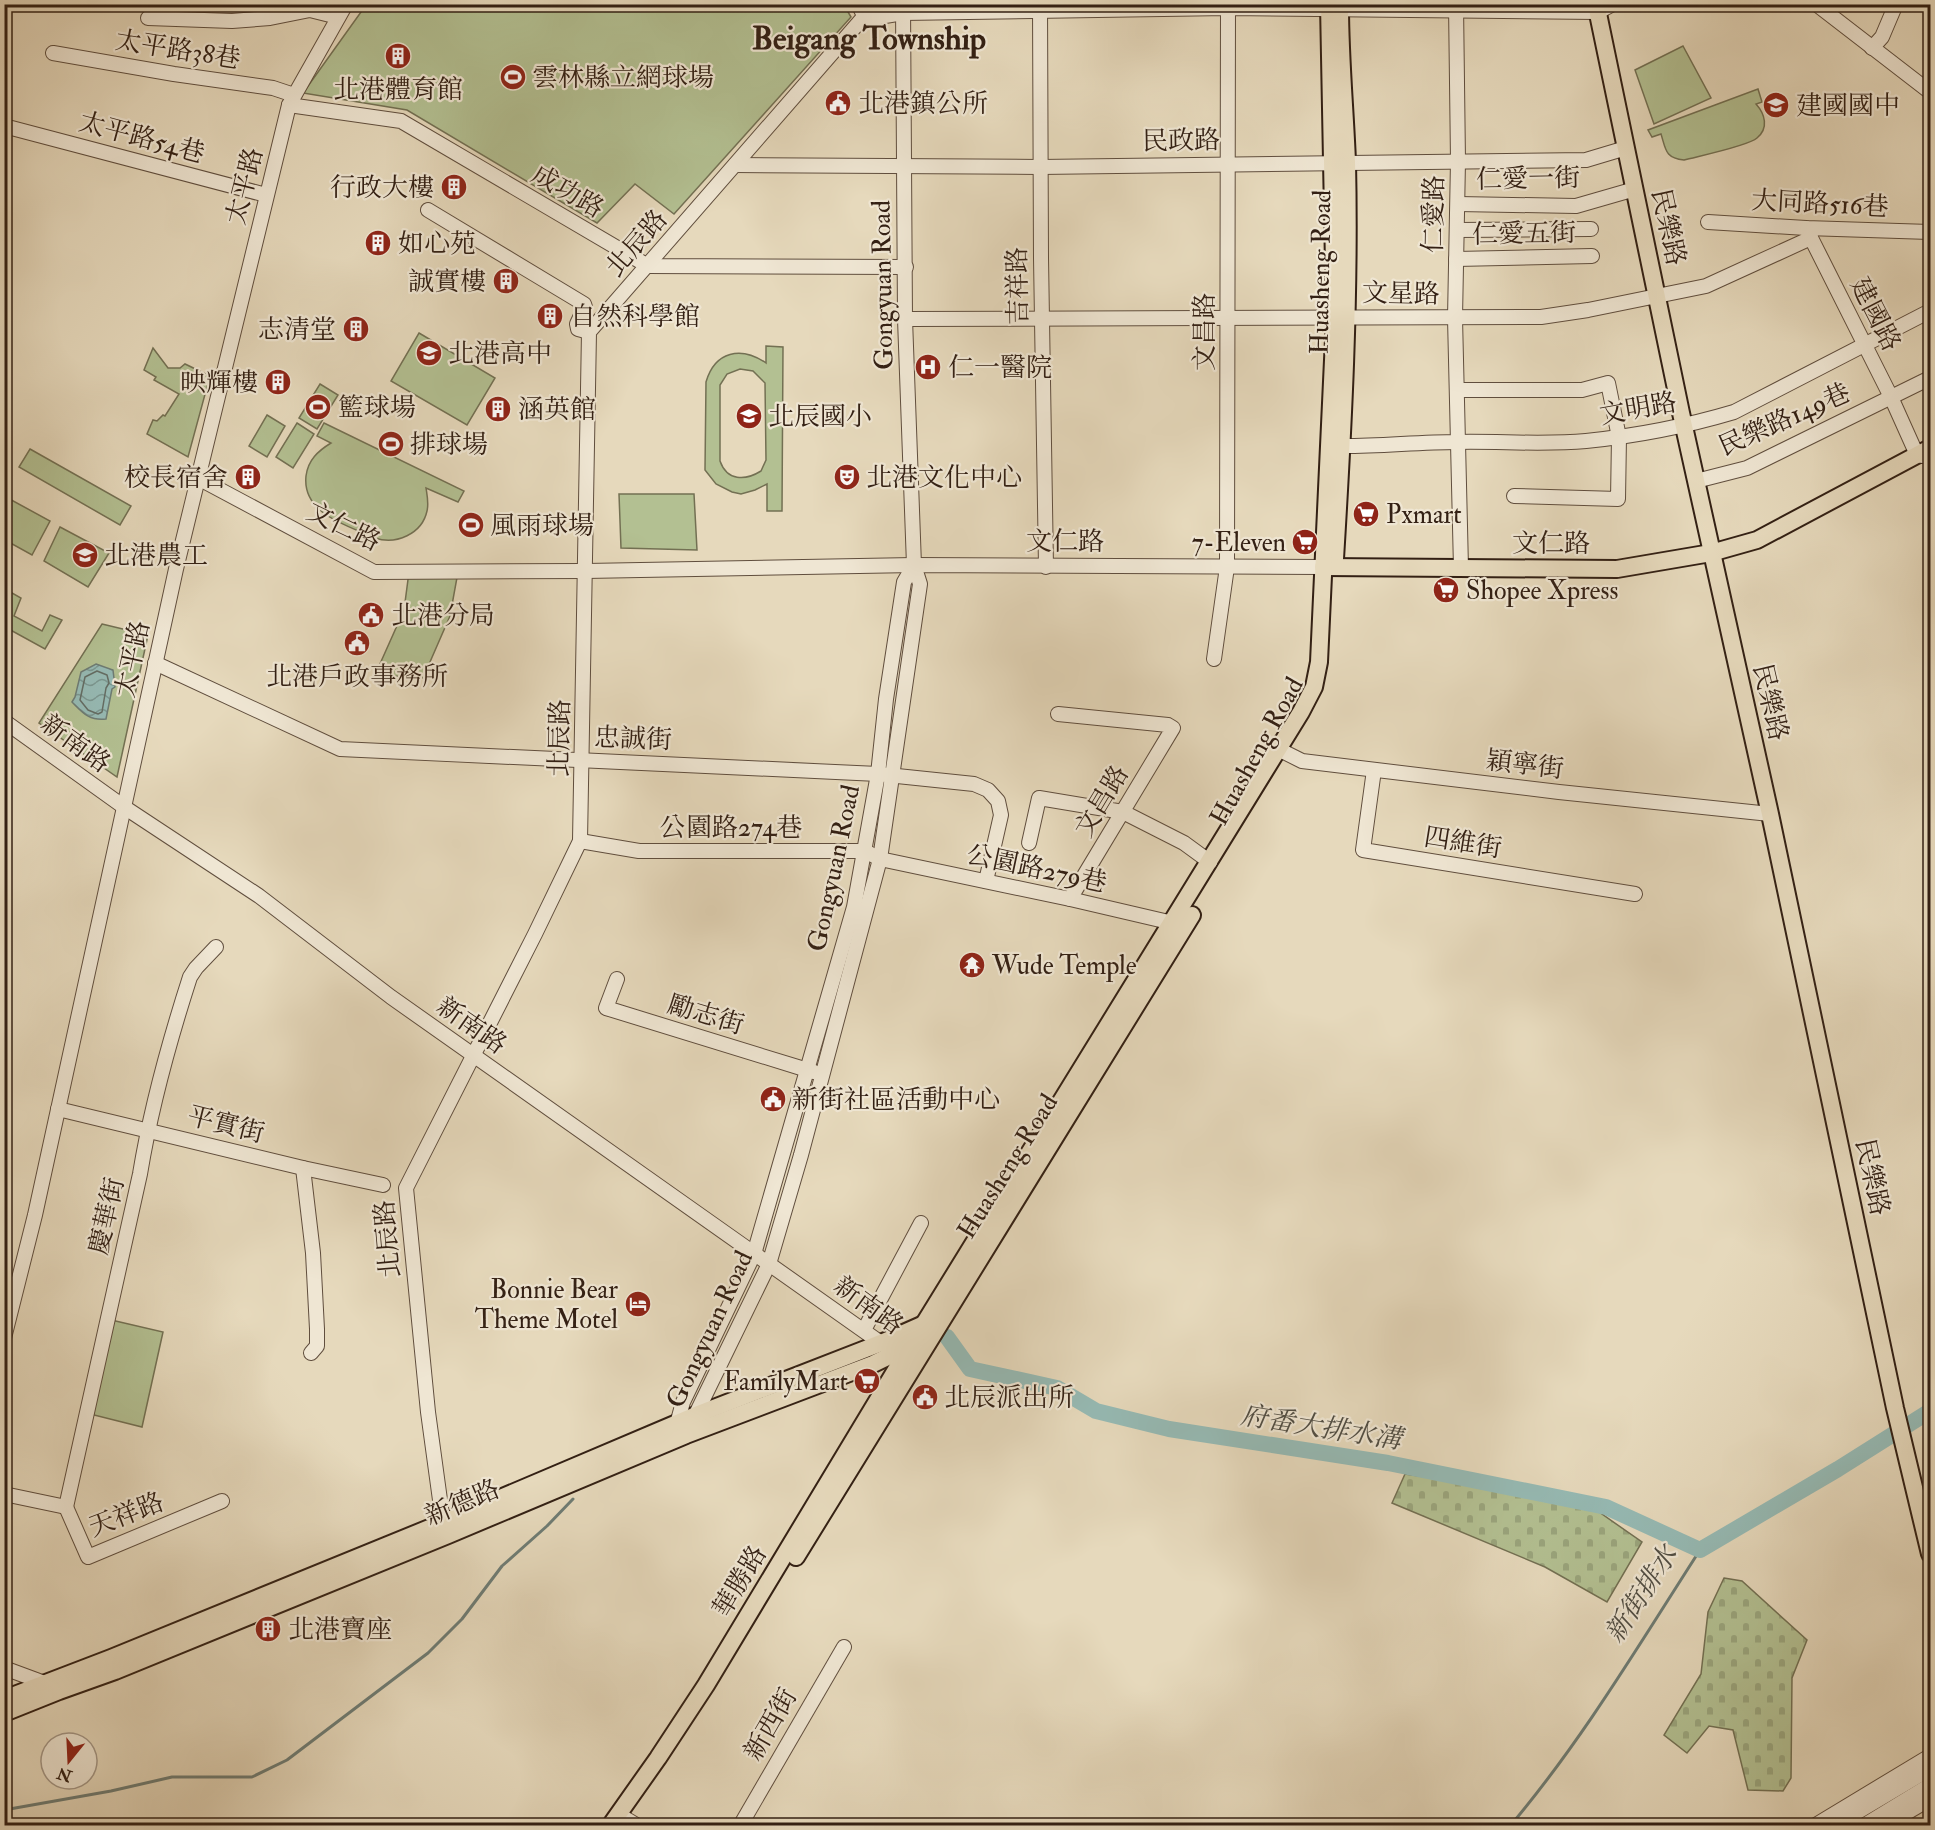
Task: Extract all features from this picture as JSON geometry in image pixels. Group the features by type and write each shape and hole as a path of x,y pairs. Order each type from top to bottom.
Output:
{"main road":[{"name":"Huasheng Road","path":"901,1353 930,1327 1178,926 1282,752 1314,687 1319,662 1329,568 1341,317 1340,162 1334,7"},
{"name":"民樂路","path":"1602,7 1626,148 1711,553 1770,814 1896,1410 1930,1554"},
{"name":"文仁路","path":"1329,568 1617,569 1711,553 1757,540 1926,453"},
{"name":"Huasheng Road","path":"1178,926 1210,862 1282,752"},
{"name":"新德路","path":"4,1713 111,1658 445,1529 681,1429 901,1353 930,1327"},
{"name":"新德路","path":"681,1429 696,1415 901,1353"},
{"name":"華勝路","path":"624,1822 901,1353"},
{"name":"新德路","path":"4,1699 53,1686"}],"street":[{"name":"太平路","path":"4,1338 35,1215 155,663 267,195 292,100 346,4"},
{"path":"858,4 866,19 903,9 1227,6 1602,7"},
{"path":"1816,4 1930,92"},
{"path":"1872,48 1882,37 1896,4"},
{"name":"文昌路","path":"1214,659 1227,567 1229,318 1227,6"},
{"name":"吉祥路","path":"1040,7 1046,567"},
{"name":"仁愛路","path":"1456,7 1458,204 1455,318 1461,568"},
{"name":"Gongyuan Road","path":"696,1415 769,1264 880,859 885,774 886,699 904,582 914,565 905,319 903,9"},
{"path":"148,18 232,21 270,18 310,10 338,17"},
{"name":"北辰路","path":"445,1529 428,1412 406,1188 580,841 589,332 861,20 866,19"},
{"name":"太平路38巷","path":"53,53 273,88 292,100"},
{"name":"成功路","path":"292,100 401,121 648,266"},
{"name":"太平路54巷","path":"4,126 267,195"},
{"name":"民政路","path":"735,165 1040,167 1586,160 1626,148"},
{"name":"仁愛一街","path":"1458,204 1576,206 1635,189"},
{"path":"428,210 584,304 585,307 577,324 578,329 589,332"},
{"name":"大同路516巷","path":"1708,222 1809,233 1930,232"},
{"path":"1457,230 1591,229"},
{"name":"文星路","path":"905,319 1541,317 1706,286 1809,233"},
{"name":"建國路","path":"1809,233 1891,397 1926,453"},
{"name":"仁愛五街","path":"1456,259 1592,256"},
{"path":"648,266 906,267"},
{"name":"文明路","path":"1335,446 1586,441 1684,424 1734,412 1930,312"},
{"name":"民樂路149巷","path":"1696,481 1747,468 1930,378"},
{"path":"1457,390 1582,390 1608,383 1619,436 1618,500 1514,496"},
{"name":"文仁路","path":"198,478 374,572 586,572 914,565 1329,568"},
{"name":"忠誠街","path":"155,663 339,749 885,774 974,784 988,790 998,801 1001,815 986,881"},
{"name":"文昌路","path":"1058,714 1168,725 1173,728 1070,898"},
{"name":"新南路","path":"4,721 123,807 259,896 391,997 754,1254 901,1353"},
{"name":"穎寧街","path":"1282,752 1302,761 1559,792 1770,814"},
{"name":"四維街","path":"1374,770 1363,850 1635,894"},
{"name":"Gongyuan Road","path":"681,1429 683,1402 754,1254 854,907 864,851 885,774"},
{"path":"1029,843 1039,798 1124,812 1184,843 1210,862"},
{"name":"公園路274巷","path":"580,841 639,851 864,851 880,859"},
{"name":"公園路279巷","path":"880,859 1070,898 1178,926"},
{"name":"慶華街","path":"66,1507 160,1077 190,977 216,947"},
{"name":"勵志街","path":"617,979 606,1008 822,1074"},
{"name":"平實街","path":"58,1109 383,1185"},
{"path":"303,1168 313,1253 318,1329 317,1346 311,1353"},
{"path":"864,1330 921,1223"},
{"name":"天祥路","path":"4,1494 66,1507 88,1557 222,1501"},
{"name":"新西街","path":"740,1826 844,1647"},
{"path":"4,1668 53,1686"},
{"path":"1814,1826 1930,1755"},
{"path":"1834,1826 1930,1768"},
{"path":"1863,1826 1930,1785"},
{"path":"1884,1826 1930,1799"}],"green space":[{"path":"366,5 844,5 851,17 674,214 635,184 597,223 407,110 303,93"},
{"path":"1683,46 1711,98 1654,124 1635,70"},
{"path":"1758,89 1762,102 1756,104 1762,112 1763,130 1757,138 1744,144 1684,160 1673,157 1667,152 1661,134 1652,137 1648,130"},
{"path":"419,333 495,378 467,425 391,381"},
{"path":"766,346 783,347 782,511 767,511 767,484 741,494 732,492 716,484 705,470 706,382 710,372 722,358 730,354 747,354 766,363","holes":["740,369 753,371 765,383 766,460 761,471 743,478 732,476 723,468 720,461 720,385 727,374"]},
{"path":"153,348 168,368 180,368 185,364 210,376 188,457 147,434 153,420 157,421 163,415 165,416 179,394 154,380 156,377 144,370"},
{"name":"籃球場","path":"320,384 338,395 317,429 299,418"},
{"name":"籃球場","path":"267,415 285,426 267,457 249,446"},
{"name":"籃球場","path":"297,423 314,434 293,468 276,457"},
{"path":"324,423 464,491 458,502 426,488 428,505 424,519 414,531 399,539 375,538 340,523 319,509 311,500 307,489 306,476 311,461 331,443 317,436"},
{"path":"30,449 131,506 120,525 19,467"},
{"path":"619,494 694,494 697,550 621,548"},
{"path":"4,496 50,521 32,555 5,540"},
{"path":"60,527 109,553 88,587 44,561"},
{"path":"409,572 458,572 450,616 423,678 375,675 404,610"},
{"path":"5,589 21,598 14,616 42,631 50,615 62,620 45,649 5,627"},
{"path":"102,624 148,635 117,777 39,723"},
{"path":"107,1319 163,1332 142,1427 86,1413"},
{"path":"1405,1474 1461,1482 1599,1512 1642,1542 1607,1602 1545,1567 1392,1503"},
{"path":"1724,1578 1742,1581 1807,1640 1792,1678 1791,1778 1783,1791 1748,1790 1733,1730 1709,1726 1687,1753 1664,1735 1701,1674 1708,1612"}],"water":[{"path":"96,664 113,670 115,687 112,689 106,719 91,717 83,713 72,702 81,672"}],"waterway":[{"name":"府番大排水溝","path":"947,1337 970,1369 1057,1388 1096,1411 1169,1429 1388,1463 1606,1507 1700,1550 1838,1469 1930,1411"},
{"path":"4,1810 111,1791 172,1777 252,1777 287,1760 428,1653 462,1619 502,1566 573,1499"},
{"name":"新街排水","path":"1510,1826 1586,1726 1700,1550"}],"place":[{"name":"北港體育館","path":"398,56"},
{"name":"雲林縣立網球場","path":"513,77"},
{"name":"北港鎮公所","path":"838,103"},
{"name":"建國國中","path":"1776,105"},
{"name":"行政大樓","path":"454,187"},
{"name":"如心苑","path":"378,243"},
{"name":"誠實樓","path":"506,281"},
{"name":"自然科學館","path":"550,316"},
{"name":"志清堂","path":"356,329"},
{"name":"北港高中","path":"429,353"},
{"name":"仁一醫院","path":"928,367"},
{"name":"映輝樓","path":"278,382"},
{"name":"籃球場","path":"318,407"},
{"name":"涵英館","path":"498,409"},
{"name":"北辰國小","path":"749,416"},
{"name":"排球場","path":"391,444"},
{"name":"校長宿舍","path":"248,477"},
{"name":"北港文化中心","path":"847,477"},
{"name":"Pxmart","path":"1366,514"},
{"name":"風雨球場","path":"471,525"},
{"name":"7-Eleven","path":"1305,542"},
{"name":"北港農工","path":"85,555"},
{"name":"Shopee Xpress","path":"1446,590"},
{"name":"北港分局","path":"371,615"},
{"name":"北港戶政事務所","path":"357,643"},
{"name":"Wude Temple","path":"972,965"},
{"name":"新街社區活動中心","path":"773,1099"},
{"name":"Bonnie Bear Theme Motel","path":"638,1304"},
{"name":"FamilyMart","path":"867,1381"},
{"name":"北辰派出所","path":"925,1397"},
{"name":"北港寶座","path":"268,1629"}],"district":[{"name":"Beigang Township","path":"869,38"}]}
